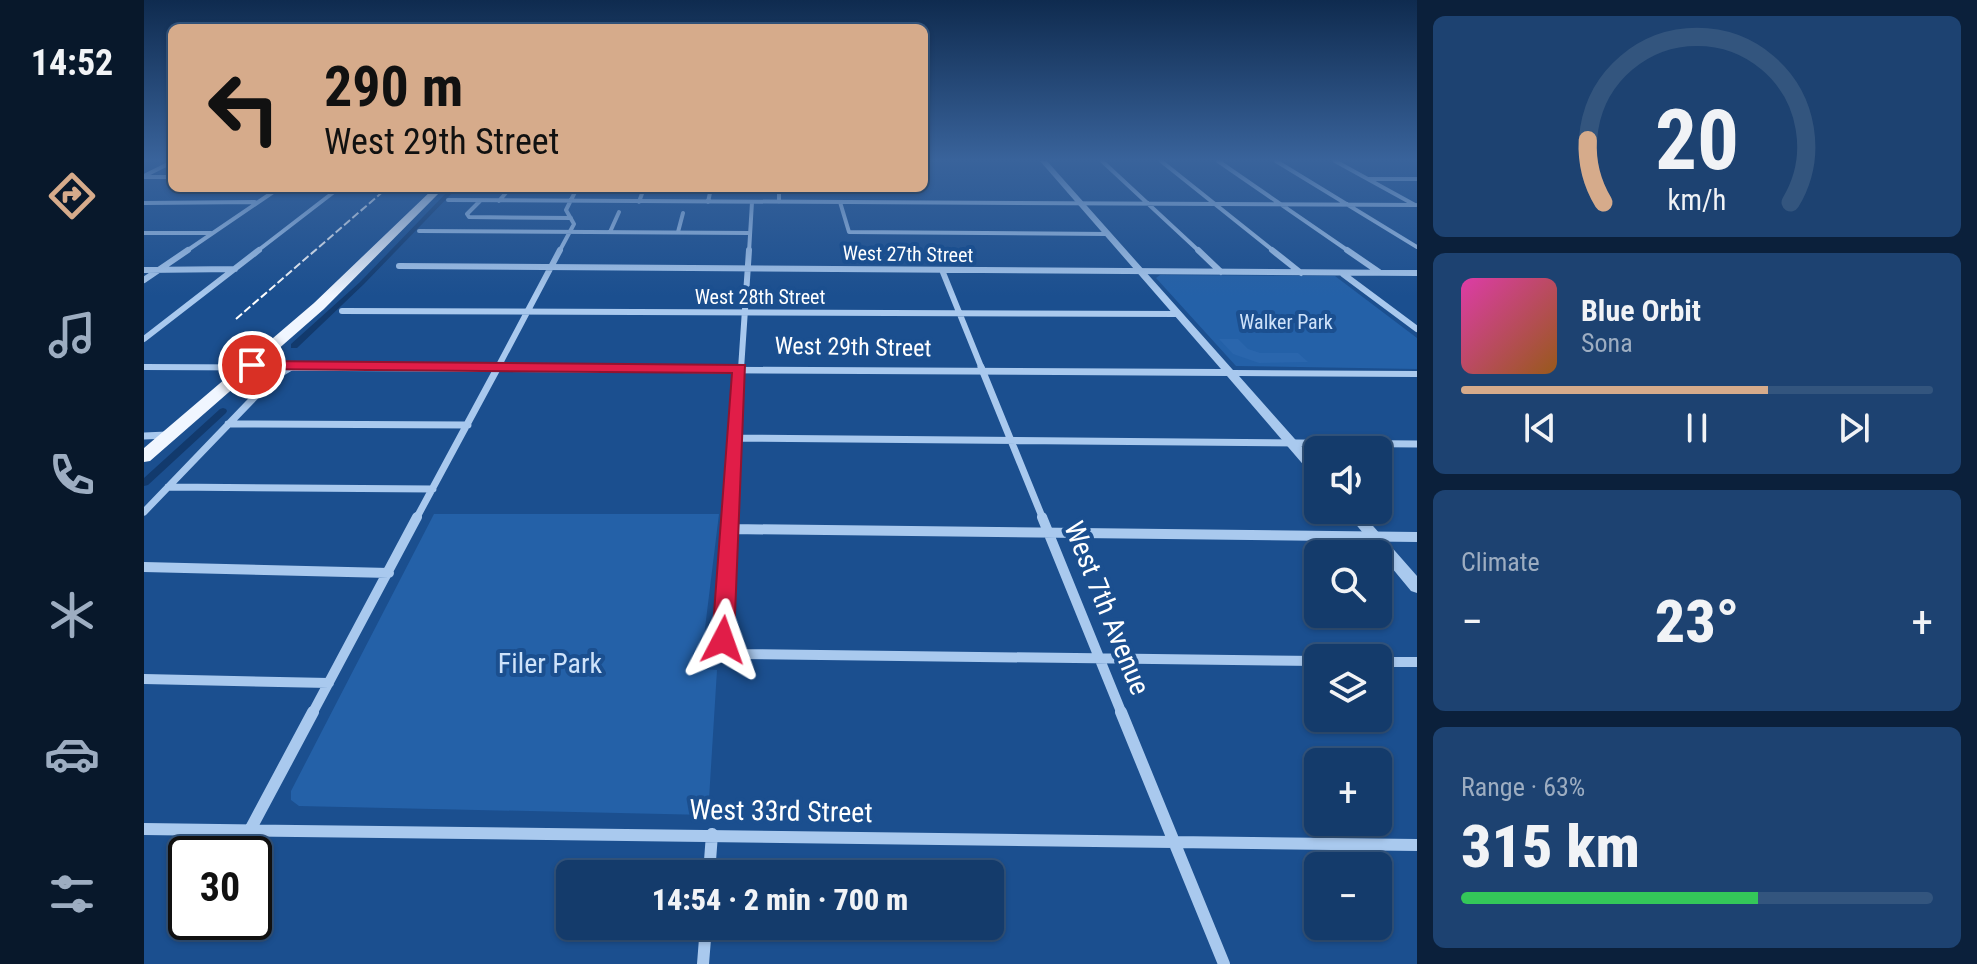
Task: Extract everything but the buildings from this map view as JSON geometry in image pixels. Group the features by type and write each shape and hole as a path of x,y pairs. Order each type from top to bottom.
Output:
{"main road":[{"path":"144,457 430,206"}],"street":[{"path":"144,280 252,206"},
{"path":"144,339 316,206"},
{"path":"475,206 467,214 469,217 571,218"},
{"path":"250,830 570,232 574,224 566,210 568,206"},
{"path":"752,206 723,640 727,649 738,654 1304,661"},
{"path":"841,206 849,232 1108,234"},
{"path":"1084,206 1304,458"},
{"path":"1151,206 1221,272"},
{"path":"1217,206 1301,273"},
{"path":"1283,206 1381,273"},
{"path":"1350,206 1417,247"},
{"path":"610,232 619,212"},
{"path":"678,232 683,213"},
{"path":"419,231 750,233"},
{"path":"144,233 213,233"},
{"name":"West 27th Street","path":"399,266 1417,273"},
{"path":"144,270 235,269"},
{"name":"West 7th Avenue","path":"942,270 1224,964"},
{"path":"1342,273 1417,329"},
{"name":"West 28th Street","path":"342,311 1178,314"},
{"path":"1402,318 1417,318"},
{"path":"144,512 254,397 277,375 294,365"},
{"name":"West 29th Street","path":"144,367 294,365 1417,374"},
{"path":"228,424 468,425"},
{"path":"144,436 168,435"},
{"path":"736,438 1417,444"},
{"path":"168,487 433,489"},
{"path":"1362,524 1417,587"},
{"path":"731,529 1417,537"},
{"path":"144,567 389,573"},
{"path":"1392,662 1417,662"},
{"path":"144,679 329,683"},
{"name":"West 33rd Street","path":"144,829 1417,845"},
{"path":"710,860 712,834"},
{"path":"703,964 705,940"}],"green space":[{"name":"Walker Park","path":"1160,275 1335,276 1417,338 1417,369 1236,366 1156,278"},
{"name":"Filer Park","path":"434,514 719,514 700,669 717,670 708,815 299,806 291,800 291,791"}],"waterway":[{"path":"294,346 362,283 437,206"},
{"path":"144,483 223,411"}],"railway":[{"path":"236,319 366,206"}],"route":[{"path":"252,365 740,368 723,640"}]}
